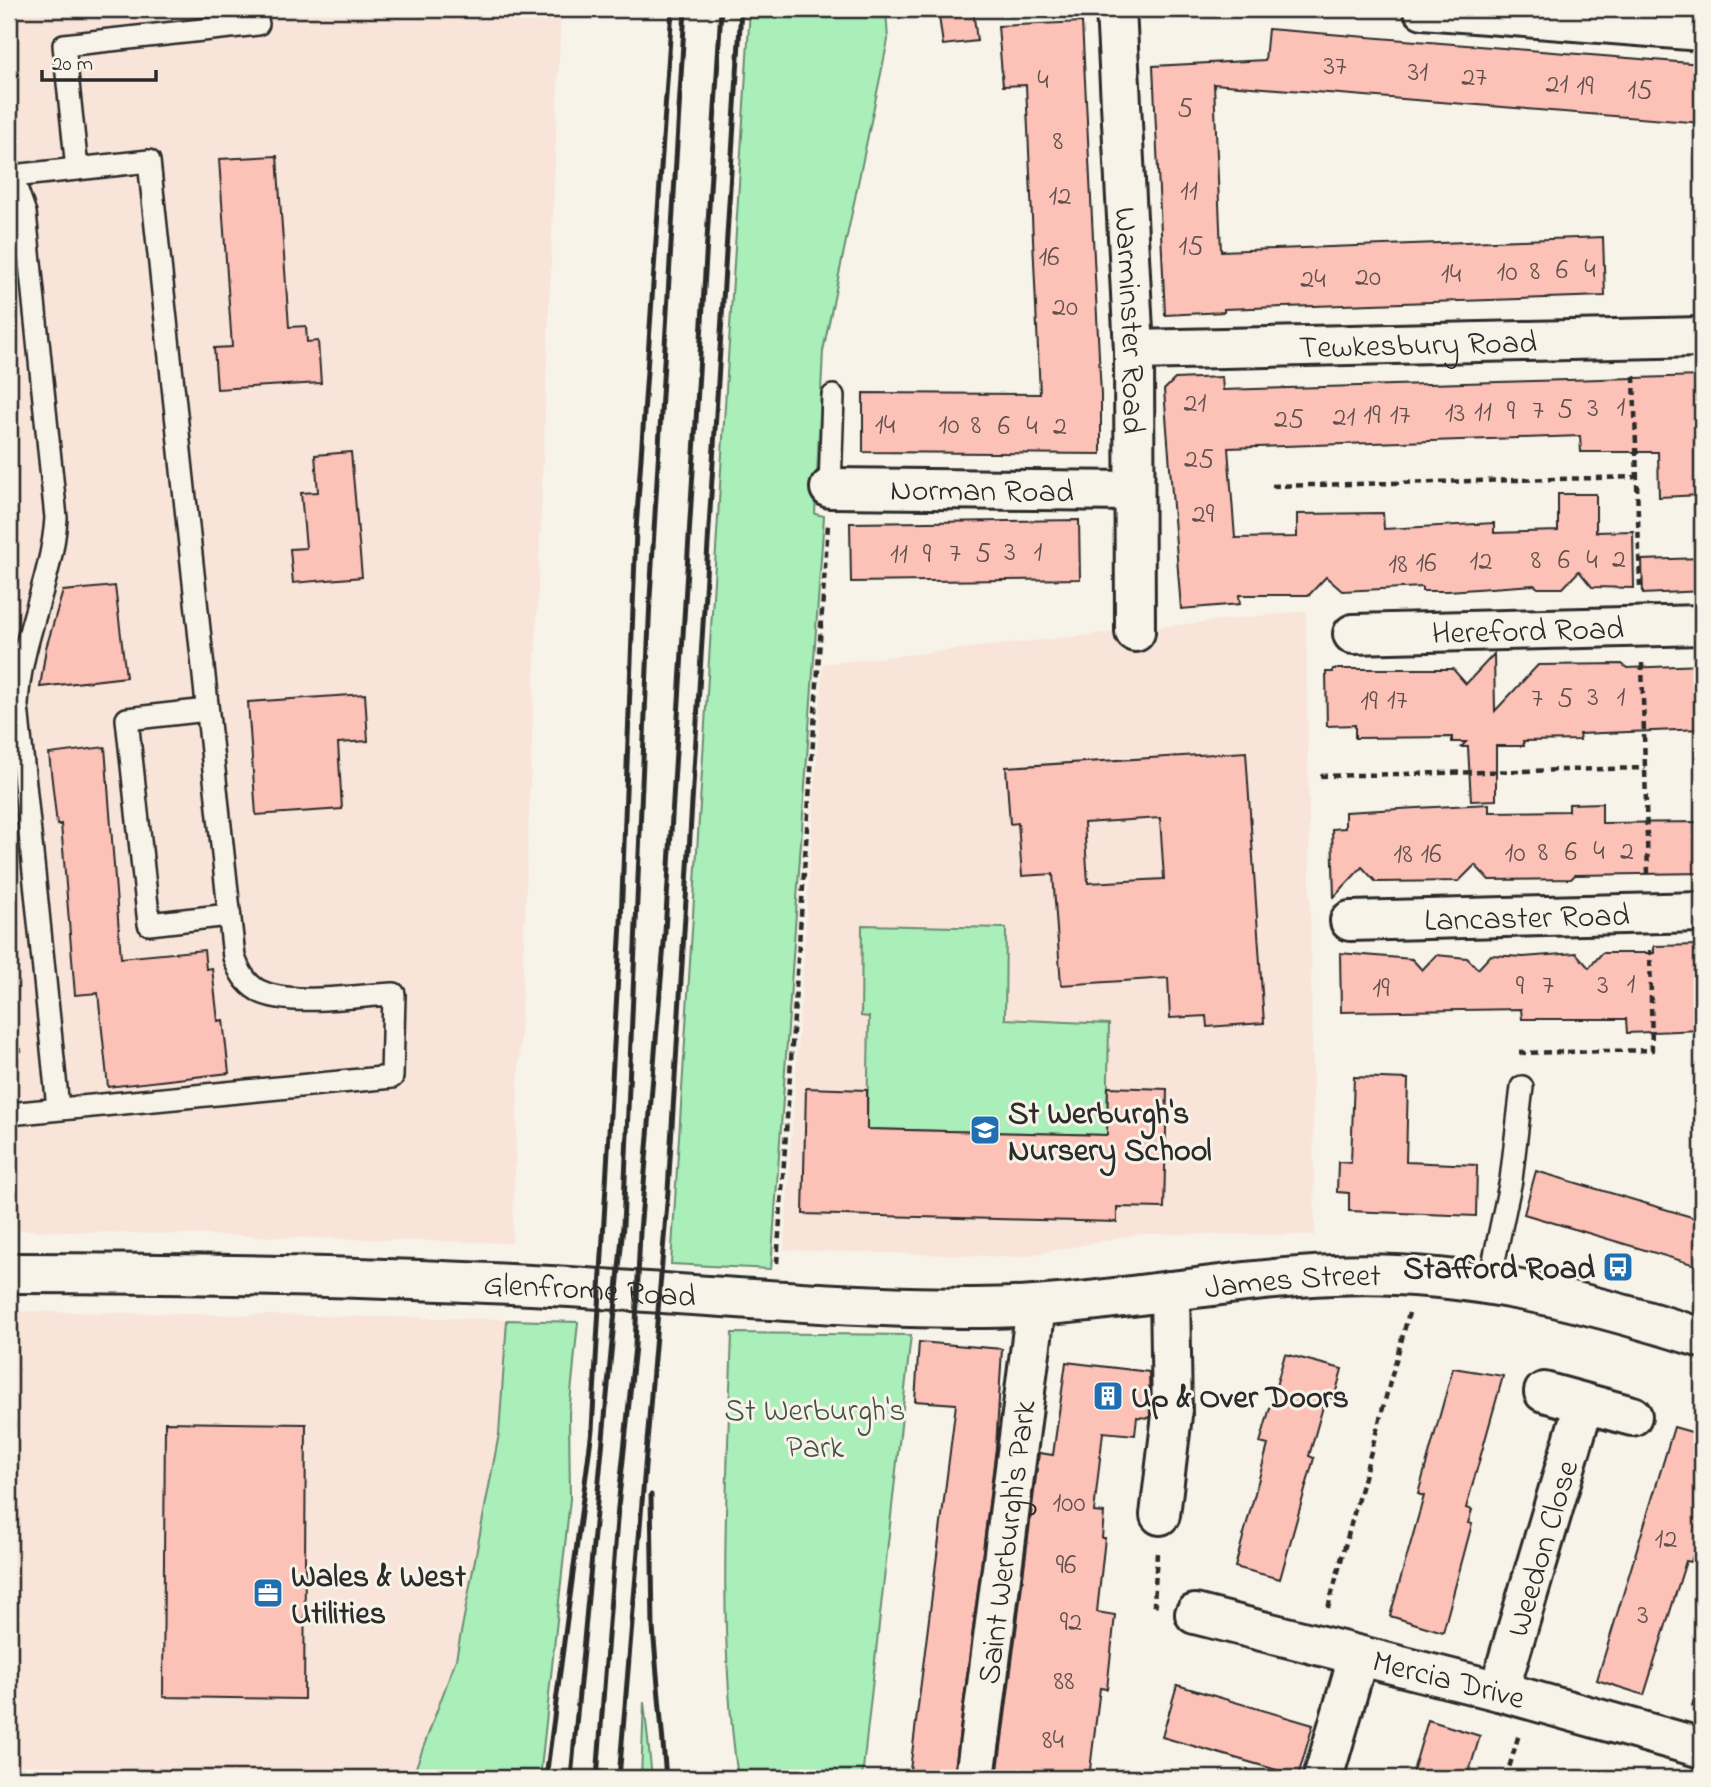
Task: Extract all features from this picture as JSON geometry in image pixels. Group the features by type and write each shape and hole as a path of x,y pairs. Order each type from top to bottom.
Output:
{"street":[{"name":"Warminster Road","path":"1116,9 1134,350 1135,632"},
{"path":"1423,9 1702,31"},
{"name":"Tewkesbury Road","path":"1134,350 1702,337"},
{"name":"Norman Road","path":"830,488 1133,491"},
{"name":"Hereford Road","path":"1353,634 1702,625"},
{"name":"Lancaster Road","path":"1350,921 1702,912"},
{"name":"Glenfrome Road","path":"9,1273 519,1284 860,1307 1037,1306 1170,1291"},
{"name":"James Street","path":"1170,1291 1334,1275 1419,1275 1489,1284 1625,1315 1702,1338"},
{"path":"1160,1515 1172,1415 1170,1291"},
{"name":"Saint Werburgh's Park","path":"975,1778 1037,1306"},
{"path":"1544,1392 1632,1416"},
{"name":"Weedon Close","path":"1499,1691 1584,1404"},
{"name":"Mercia Drive","path":"1195,1614 1499,1691 1702,1748"},
{"path":"1323,1778 1358,1657"}],"lane":[{"path":"77,169 64,45 258,24"},
{"path":"9,1114 393,1077 394,993 286,998 258,990 240,972 234,957 149,161 77,169 11,172 25,213 56,518 51,559 18,684 17,706 58,1108"},
{"path":"830,488 833,396"},
{"path":"207,710 127,719 135,801 149,923 229,915"},
{"path":"1489,1284 1511,1180 1522,1087"}],"path":[{"path":"1519,1053 1652,1050 1633,338"},
{"path":"1272,486 1637,477"},
{"path":"776,1277 830,488"},
{"path":"1320,776 1645,768"},
{"path":"1318,1646 1419,1275"},
{"path":"1160,1515 1154,1604 1195,1614"}],"shaded area":[{"path":"9,9 561,9 512,1243 9,1230"},
{"path":"1306,611 1315,1235 1142,1234 1020,1257 784,1250 823,664"},
{"name":"Wales & West Utilities","path":"9,1311 563,1320 496,1778 9,1778"}],"green space":[{"path":"750,9 886,9 888,40 823,351 815,514 824,516 771,1269 671,1264"},
{"path":"862,925 1006,928 1005,1019 1109,1024 1107,1135 867,1129 869,1017 861,1016"},
{"path":"507,1320 578,1322 569,1414 570,1499 540,1778 412,1778 456,1659 499,1434"},
{"name":"St Werburgh's Park","path":"732,1333 911,1335 862,1778 738,1778 728,1667 725,1556"},
{"path":"644,1702 652,1778 641,1778"}],"building":[{"path":"938,9 973,9 977,41 943,45"},
{"path":"1082,22 1101,395 1101,454 863,452 863,393 1040,394 1026,85 1003,86 998,26"},
{"path":"1268,29 1702,64 1702,123 1214,84 1221,251 1603,237 1605,296 1224,309 1224,312 1165,315 1153,66 1265,60"},
{"path":"277,156 289,327 306,326 307,342 318,341 321,383 217,389 214,348 232,347 219,159"},
{"path":"1702,376 1702,495 1659,497 1658,452 1581,452 1580,436 1228,448 1235,538 1297,537 1297,514 1383,513 1384,529 1494,523 1494,533 1558,531 1558,494 1596,494 1596,532 1633,531 1634,588 1592,587 1579,571 1563,588 1538,588 1534,585 1448,591 1422,591 1422,587 1342,591 1326,577 1309,595 1239,595 1240,604 1181,609 1164,390 1175,379 1222,377 1223,390"},
{"path":"351,452 362,577 293,583 290,549 306,548 301,493 318,492 315,455"},
{"path":"1079,520 1080,579 851,582 850,523"},
{"path":"1702,558 1702,591 1643,594 1642,560"},
{"path":"115,586 126,677 40,687 46,648 63,591"},
{"path":"1494,654 1495,711 1538,665 1622,664 1627,668 1702,665 1702,729 1579,734 1580,740 1523,741 1524,746 1496,746 1496,800 1471,801 1468,747 1461,747 1466,742 1452,742 1452,737 1355,738 1355,725 1327,726 1326,672 1333,672 1333,669 1453,669 1466,684"},
{"path":"365,694 368,741 338,743 342,809 256,815 248,702"},
{"path":"105,747 121,958 204,950 206,969 212,968 218,1021 223,1020 229,1073 108,1087 98,993 75,995 61,824 57,825 49,754"},
{"path":"1246,752 1264,1023 1207,1027 1206,1016 1170,1018 1168,978 1061,985 1053,874 1022,876 1018,823 1010,824 1006,767","holes":["1160,818 1164,879 1088,883 1084,823"]},
{"path":"1602,803 1602,823 1702,822 1702,873 1575,875 1571,879 1489,880 1475,865 1459,881 1376,882 1362,867 1334,897 1332,829 1345,828 1345,812 1489,804 1489,812 1569,811 1569,804"},
{"path":"1702,945 1702,1030 1627,1033 1626,1019 1522,1019 1521,1009 1341,1012 1340,953 1412,959 1422,970 1436,955 1467,958 1478,969 1491,955 1523,957 1576,953 1589,968 1602,953 1654,953 1654,946"},
{"path":"1354,1077 1408,1079 1406,1162 1477,1165 1476,1216 1349,1211 1349,1193 1337,1192 1338,1162 1351,1163"},
{"path":"1108,1087 1167,1089 1164,1208 1117,1207 1117,1222 803,1214 806,1088 867,1090 867,1129 1107,1135"},
{"path":"1536,1171 1702,1220 1702,1267 1524,1214"},
{"path":"919,1342 1002,1349 996,1448 954,1778 909,1778 956,1404 915,1401"},
{"path":"1285,1354 1342,1369 1334,1399 1326,1396 1309,1456 1314,1458 1280,1579 1235,1567 1268,1445 1260,1443"},
{"path":"1066,1362 1149,1372 1150,1418 1137,1417 1135,1435 1103,1432 1094,1512 1104,1513 1102,1538 1105,1538 1097,1612 1115,1615 1107,1689 1100,1688 1089,1778 997,1778 1039,1453 1053,1455"},
{"path":"1453,1368 1503,1376 1466,1508 1472,1510 1468,1523 1472,1524 1443,1632 1390,1616 1424,1496 1418,1494"},
{"path":"165,1422 306,1424 304,1699 163,1697"},
{"path":"1674,1427 1702,1435 1702,1522 1691,1562 1686,1561 1644,1695 1597,1680"},
{"path":"1177,1685 1313,1725 1298,1776 1162,1737"},
{"path":"1428,1720 1480,1736 1467,1778 1411,1778"}],"railway":[{"path":"546,1778 592,1430 621,922 636,530 672,9"},
{"path":"571,1778 623,1226 650,598 685,9"},
{"path":"597,1778 618,1507 635,1346 640,1232 665,932 721,9"},
{"path":"619,1778 668,1191 741,9"},
{"path":"651,1495 653,1628 666,1778"}],"place":[{"name":"St Werburgh's Nursery School","path":"985,1130"},
{"name":"Stafford Road","path":"1618,1267"},
{"name":"Up & Over Doors","path":"1108,1396"},
{"name":"Wales & West Utilities","path":"268,1593"}]}
